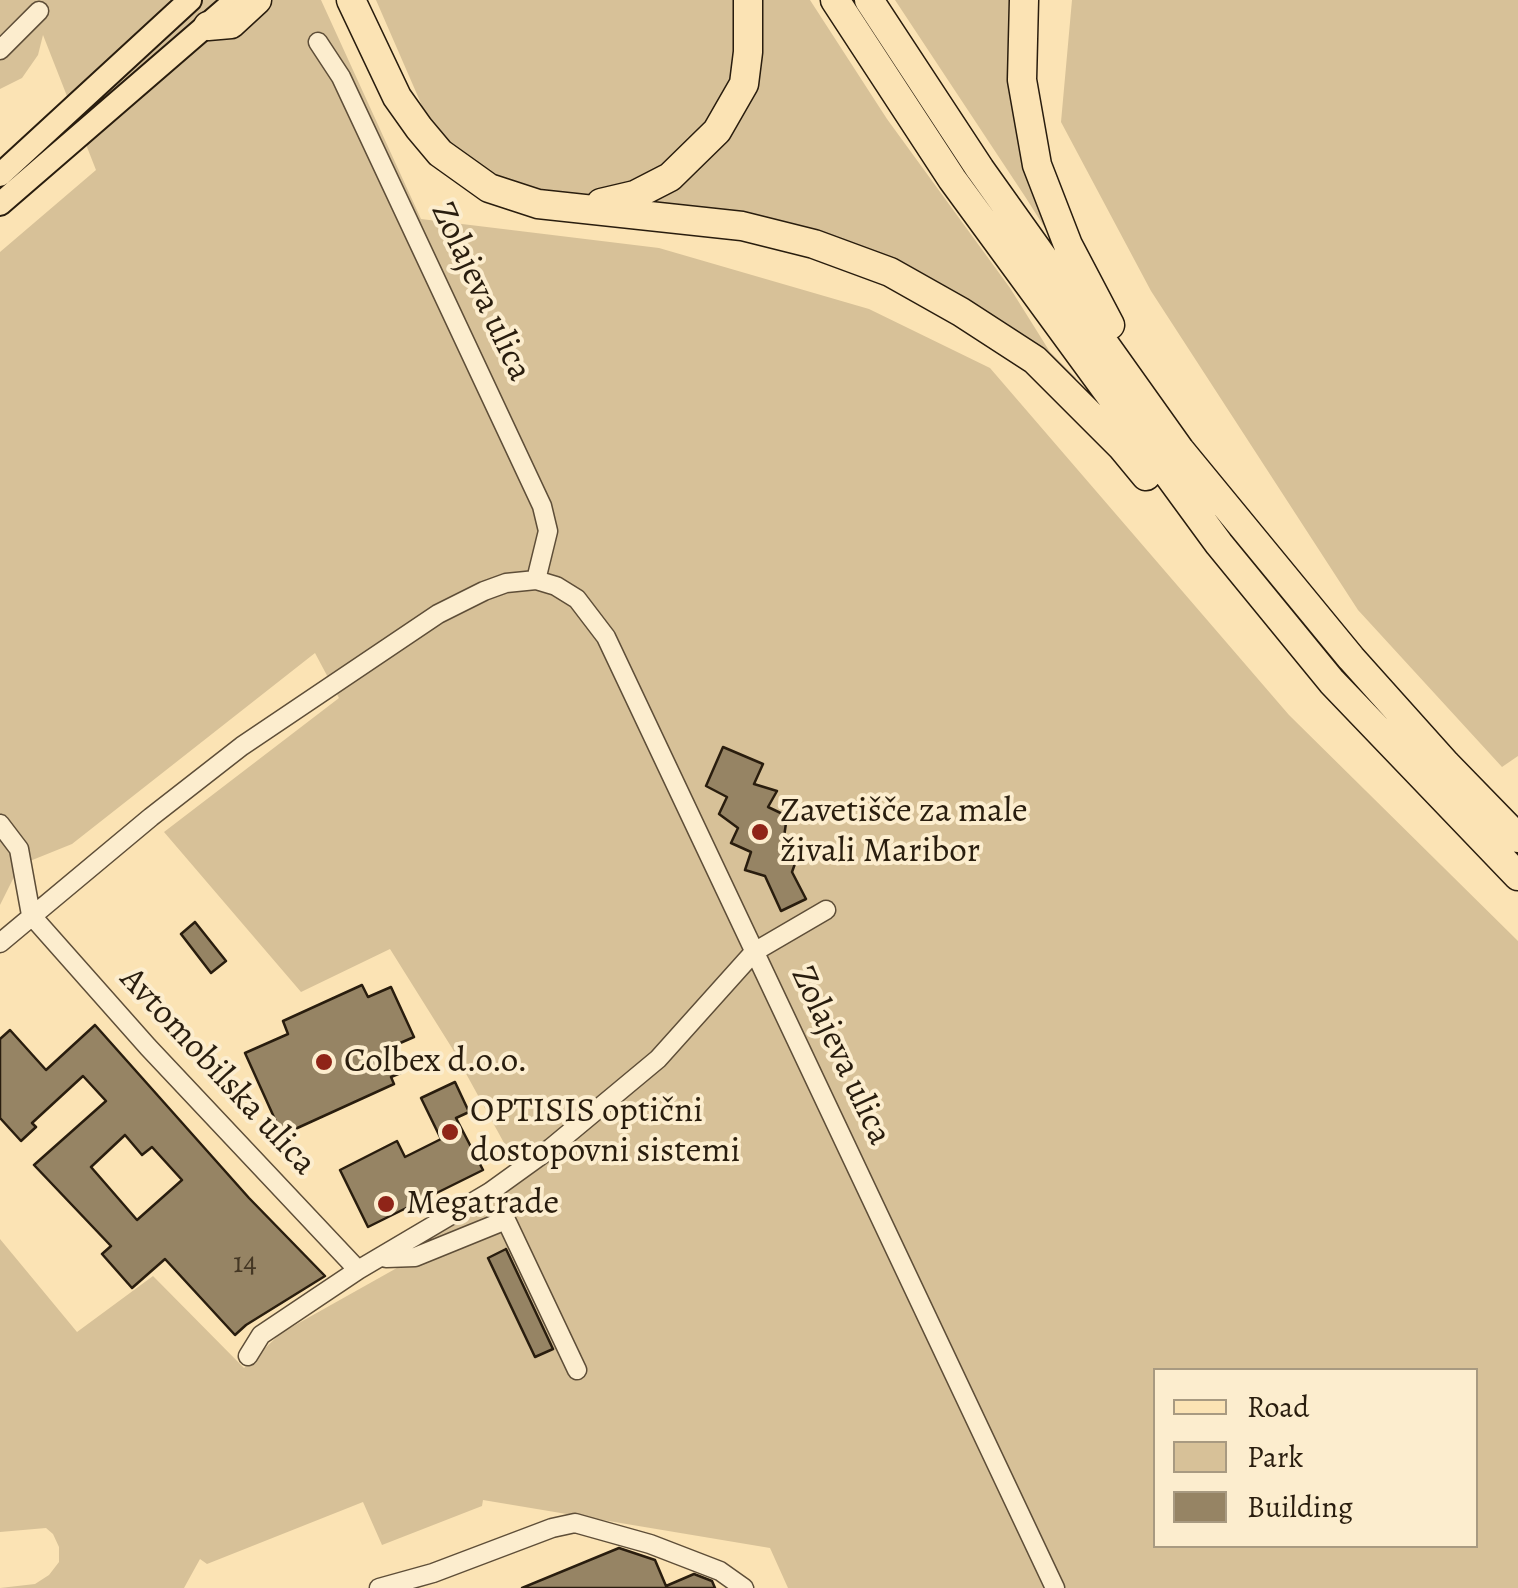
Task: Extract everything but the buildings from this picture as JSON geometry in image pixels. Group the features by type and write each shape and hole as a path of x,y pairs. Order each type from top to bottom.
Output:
{"highway":[{"path":"208,26 230,24 256,0"},
{"path":"342,0 364,30"},
{"path":"351,0 397,96 440,153 489,188 538,204 742,226 814,244 890,272 1035,360 1122,447 1192,530 1219,544"},
{"path":"572,207 634,195 670,177 717,132 744,84 748,0"},
{"path":"835,0 952,179 1219,544 1332,682 1518,876"},
{"path":"869,0 980,168 1140,395 1235,519 1350,658 1518,838"},
{"path":"1024,0 1022,80 1038,165 1068,245 1134,365 1140,395"}],"main road":[{"path":"0,175 190,0"},
{"path":"0,204 236,0"}],"street":[{"path":"0,50 39,11"},
{"name":"Zolajeva ulica","path":"318,42 341,77 542,506 548,531 536,580 556,586 577,600 606,637 1056,1588"},
{"path":"0,165 32,146"},
{"path":"0,943 150,817 329,685 438,614 484,590 536,580"},
{"path":"0,824 19,850 31,916"},
{"path":"248,1356 261,1335 358,1270 490,1192 551,1148 658,1060 754,952 826,910"},
{"name":"Avtomobilska ulica","path":"31,916 358,1270"},
{"path":"381,1258 414,1258 506,1220 577,1370"},
{"path":"380,1588 575,1523 650,1544 720,1572 744,1588"}],"green space":[{"path":"0,0 321,0 421,219 659,248 869,309 990,368 1289,715 1518,941 1518,1588 788,1588 770,1548 483,1500 482,1506 382,1545 363,1502 207,1564 200,1559 184,1588 0,1588 35,1584 49,1575 59,1562 59,1547 46,1528 0,1532 0,1239 77,1332 153,1276 244,1368 281,1333 420,1255 408,1234 515,1163 452,1048 390,949 301,992 164,832 339,698 315,653 72,844 20,865 0,905 0,252 96,170 43,35 38,55 22,78 0,89"},
{"path":"376,0 741,0 727,104 667,172 612,196 574,199 520,188 482,172 446,143 426,115"},
{"path":"756,0 810,0 887,119 1010,288 1050,352 1076,378 1072,385 940,288 622,204 718,146"},
{"path":"895,0 1016,0 1067,263 1026,198"},
{"path":"1072,0 1518,0 1518,756 1502,767 1358,610 1151,291 1061,122"}],"place":[{"name":"Zavetišče za male živali Maribor","path":"760,832"},
{"name":"Colbex d.o.o.","path":"324,1062"},
{"name":"OPTISIS optični dostopovni sistemi","path":"450,1132"},
{"name":"Megatrade","path":"386,1204"}]}
